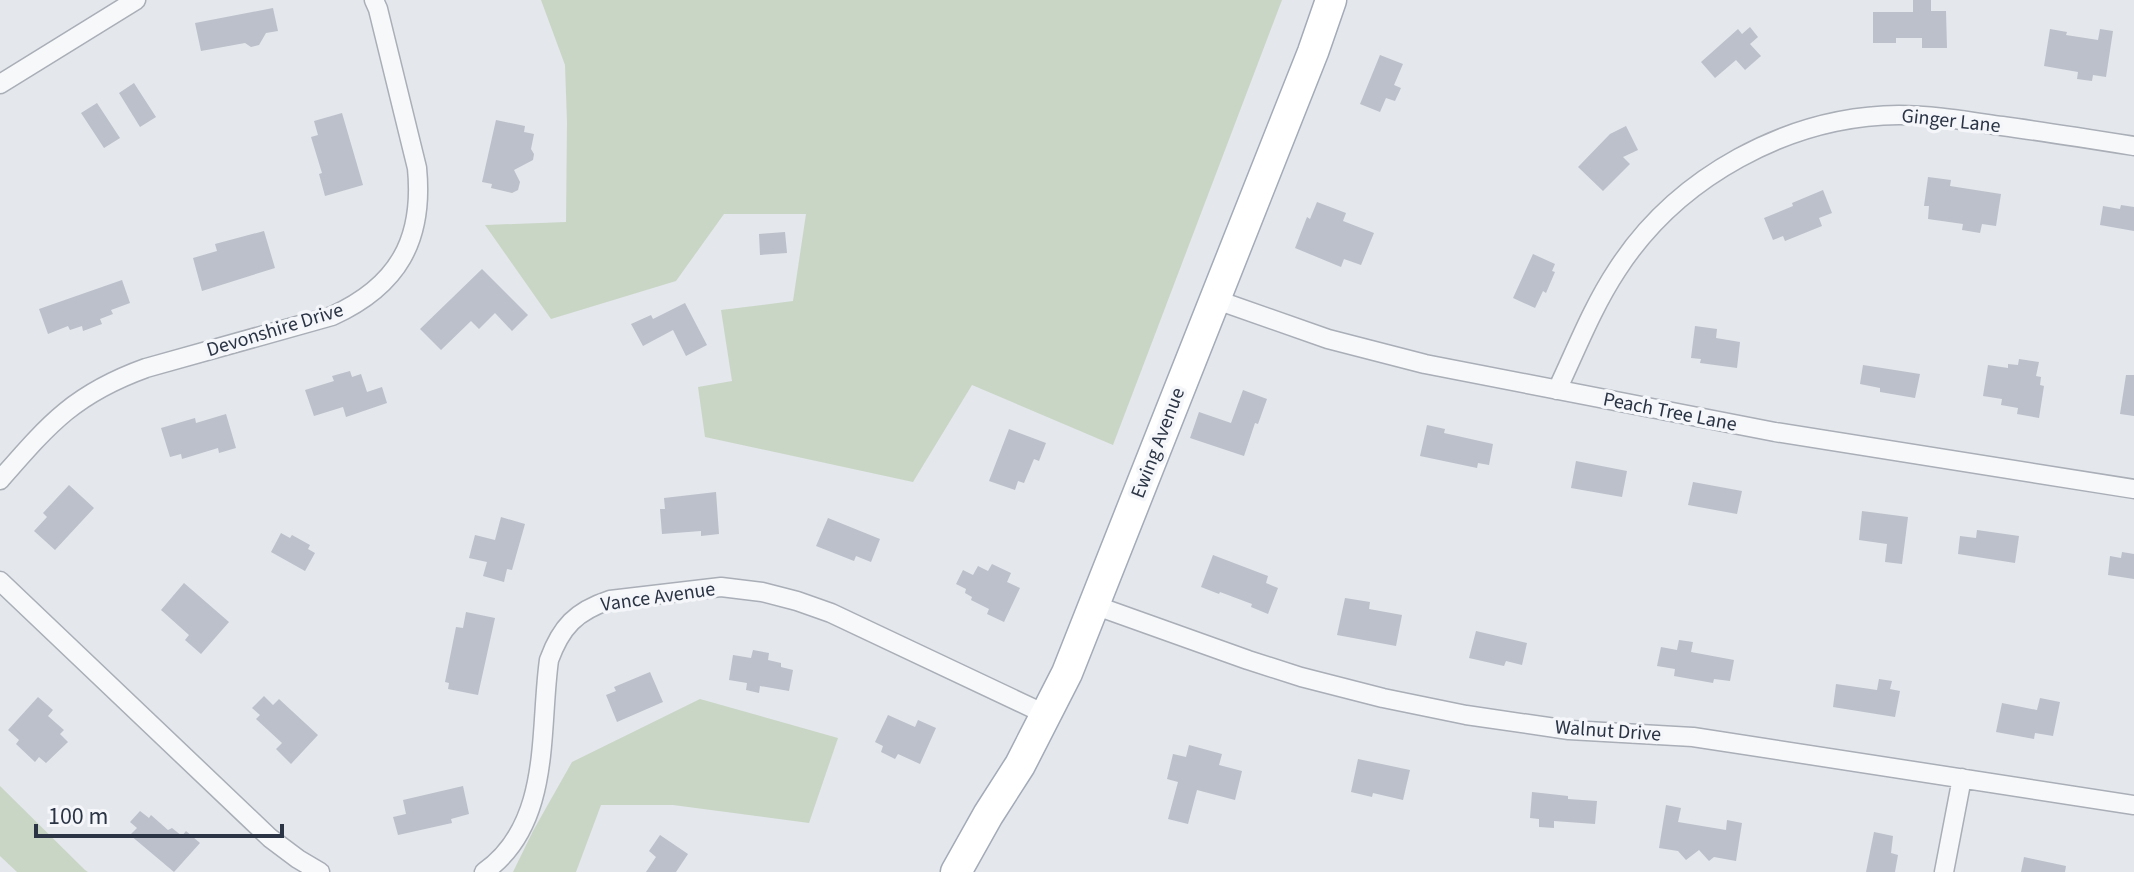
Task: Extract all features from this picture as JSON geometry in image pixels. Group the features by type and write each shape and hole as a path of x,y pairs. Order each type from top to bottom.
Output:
{"main road":[{"name":"Ewing Avenue","path":"956,872 1047,715 1067,673 1331,0"}],"street":[{"path":"0,84 136,0"},
{"name":"Devonshire Drive","path":"0,480 66,409 119,378 332,316 353,307 387,279 410,242 420,193 417,168 374,0"},
{"name":"Ginger Lane","path":"1557,390 1599,301 1617,269 1639,240 1695,186 1763,146 1831,123 1897,115 1939,117 2134,146"},
{"name":"Peach Tree Lane","path":"1214,299 1328,339 1388,356 1775,432 2134,489"},
{"path":"0,581 270,838 320,872"},
{"name":"Vance Avenue","path":"484,872 508,850 531,810 537,785 549,660 555,641 578,614 610,600 721,587 762,592 797,601 831,613 1047,715"},
{"name":"Walnut Drive","path":"1094,605 1301,677 1466,715 1569,730 1693,737 2134,805"},
{"path":"1944,872 1962,778"}],"green space":[{"path":"541,0 1282,0 1113,445 972,385 913,482 705,437 698,387 732,381 721,310 793,301 806,214 724,214 676,281 551,319 485,225 566,222 565,65"},
{"path":"700,699 838,738 809,823 673,805 601,805 576,872 513,872 572,762"},
{"path":"0,786 88,872 17,872 0,856"}],"building":[{"path":"1913,0 1931,0 1931,11 1946,11 1947,48 1922,48 1922,38 1896,38 1896,43 1873,43 1873,12 1913,12"},
{"path":"273,8 278,31 266,33 259,45 251,47 245,43 201,51 195,23"},
{"path":"1750,27 1758,37 1750,44 1761,56 1745,70 1736,60 1715,78 1701,62 1738,29 1742,34"},
{"path":"2050,29 2098,40 2100,29 2113,31 2106,77 2093,75 2092,81 2077,79 2078,72 2044,66"},
{"path":"1380,55 1403,64 1394,85 1401,88 1395,101 1386,98 1380,112 1360,104"},
{"path":"134,83 156,117 140,127 119,93"},
{"path":"97,103 120,138 104,148 81,113"},
{"path":"342,113 363,185 325,196 311,137 318,135 314,121"},
{"path":"496,120 525,126 524,132 534,134 531,149 533,160 514,170 520,182 518,190 512,193 491,188 492,184 482,182"},
{"path":"1626,126 1638,150 1623,157 1630,164 1603,191 1578,167 1610,134"},
{"path":"1928,177 1951,180 1950,186 2001,194 1996,226 1982,224 1980,233 1962,230 1963,224 1928,219 1929,206 1924,206"},
{"path":"1823,190 1832,213 1819,218 1822,226 1785,241 1783,236 1773,240 1764,218"},
{"path":"1317,202 1346,213 1343,221 1374,233 1361,265 1344,259 1341,267 1295,248 1307,217 1310,219"},
{"path":"2121,205 2134,207 2134,231 2100,225 2103,206 2120,209"},
{"path":"264,231 275,268 202,291 193,258 217,251 215,244"},
{"path":"785,232 787,253 760,255 759,234"},
{"path":"1533,254 1555,264 1546,293 1543,291 1535,308 1513,298"},
{"path":"482,269 528,315 512,331 495,313 479,329 471,321 441,350 420,329"},
{"path":"122,280 130,303 111,310 113,314 100,319 102,324 83,331 82,326 70,330 68,326 48,334 39,309"},
{"path":"685,303 707,345 686,356 673,330 643,346 631,324 651,315 653,319"},
{"path":"1695,326 1717,329 1716,338 1740,342 1737,368 1700,363 1701,359 1691,358"},
{"path":"2019,359 2039,362 2036,376 2041,377 2040,385 2044,386 2039,418 2017,414 2018,408 2001,405 2002,399 1983,396 1988,365 2008,368 2008,364 2018,365"},
{"path":"1863,365 1920,374 1915,398 1880,392 1880,388 1860,384"},
{"path":"350,371 352,377 361,374 367,392 382,387 387,403 346,417 343,407 314,416 305,390 334,381 332,376"},
{"path":"2126,375 2134,375 2134,416 2120,414"},
{"path":"1243,390 1267,399 1244,456 1190,438 1199,412 1231,423"},
{"path":"226,414 236,448 219,453 218,448 182,459 181,454 170,457 161,428 195,418 196,423"},
{"path":"1427,425 1445,429 1444,433 1493,444 1489,465 1478,463 1477,468 1420,456"},
{"path":"1009,429 1046,443 1039,461 1034,459 1024,483 1018,481 1015,490 989,481"},
{"path":"1576,461 1627,471 1622,497 1571,488"},
{"path":"1693,482 1742,491 1737,514 1688,505"},
{"path":"69,485 94,508 55,550 34,531 47,517 43,513"},
{"path":"716,492 719,534 701,536 701,531 662,534 660,509 665,509 664,498"},
{"path":"1862,511 1908,517 1902,564 1885,562 1887,544 1859,540"},
{"path":"501,517 525,524 512,570 507,569 504,582 483,576 487,562 469,558 475,535 495,540"},
{"path":"828,518 880,539 871,562 856,556 854,561 816,546"},
{"path":"1977,530 2019,536 2015,563 1958,554 1960,536 1976,538"},
{"path":"281,533 310,545 308,549 315,553 305,571 271,552"},
{"path":"2122,552 2134,554 2134,579 2108,575 2110,556 2121,558"},
{"path":"1213,555 1268,576 1266,583 1278,588 1268,614 1251,607 1252,604 1201,587"},
{"path":"992,564 1011,573 1007,582 1020,588 1004,622 987,614 989,609 971,600 972,597 965,593 966,589 956,584 963,570 973,575 978,566 988,571"},
{"path":"184,583 229,622 201,654 185,640 189,635 161,610"},
{"path":"1345,598 1370,602 1369,609 1402,615 1396,646 1337,635"},
{"path":"466,612 495,618 478,695 448,689 449,683 445,682 456,627 463,628"},
{"path":"1476,631 1527,643 1522,665 1506,661 1504,666 1469,658"},
{"path":"1679,640 1693,642 1691,652 1734,660 1730,681 1714,679 1713,683 1674,676 1675,669 1657,666 1661,647 1677,650"},
{"path":"753,650 769,653 768,660 793,670 789,691 760,686 759,693 746,690 747,683 729,680 733,655 751,658"},
{"path":"650,672 663,702 617,722 606,695 616,691 614,687"},
{"path":"1879,679 1892,681 1890,689 1900,691 1895,717 1833,707 1836,684 1877,690"},
{"path":"264,696 273,705 279,699 318,735 291,764 276,749 282,743 256,719 260,715 252,708"},
{"path":"38,697 53,710 48,716 64,730 60,734 68,742 46,763 39,757 35,762 16,744 19,740 8,730"},
{"path":"2040,698 2060,702 2053,736 2035,733 2034,739 1996,732 2002,703 2037,710"},
{"path":"888,715 915,727 918,720 936,728 920,764 898,754 895,759 881,752 883,746 875,742"},
{"path":"1189,745 1222,754 1219,765 1242,771 1235,800 1197,790 1188,824 1168,819 1178,782 1167,779 1173,754 1186,757"},
{"path":"1358,759 1410,770 1403,800 1351,792"},
{"path":"463,786 469,814 451,819 452,823 398,835 393,817 406,814 403,800"},
{"path":"1532,792 1597,801 1595,824 1554,821 1554,828 1539,827 1539,819 1530,818"},
{"path":"1666,805 1681,808 1678,822 1726,830 1727,820 1742,823 1736,861 1714,857 1709,861 1699,850 1686,860 1678,851 1659,848"},
{"path":"140,811 149,818 151,815 168,830 172,828 182,836 186,831 200,843 174,872 130,835 137,828 130,822"},
{"path":"1874,832 1893,836 1891,853 1898,855 1895,872 1866,872"},
{"path":"660,835 688,854 676,872 646,872 656,857 649,851"},
{"path":"2024,857 2066,866 2065,872 2021,872"}]}
